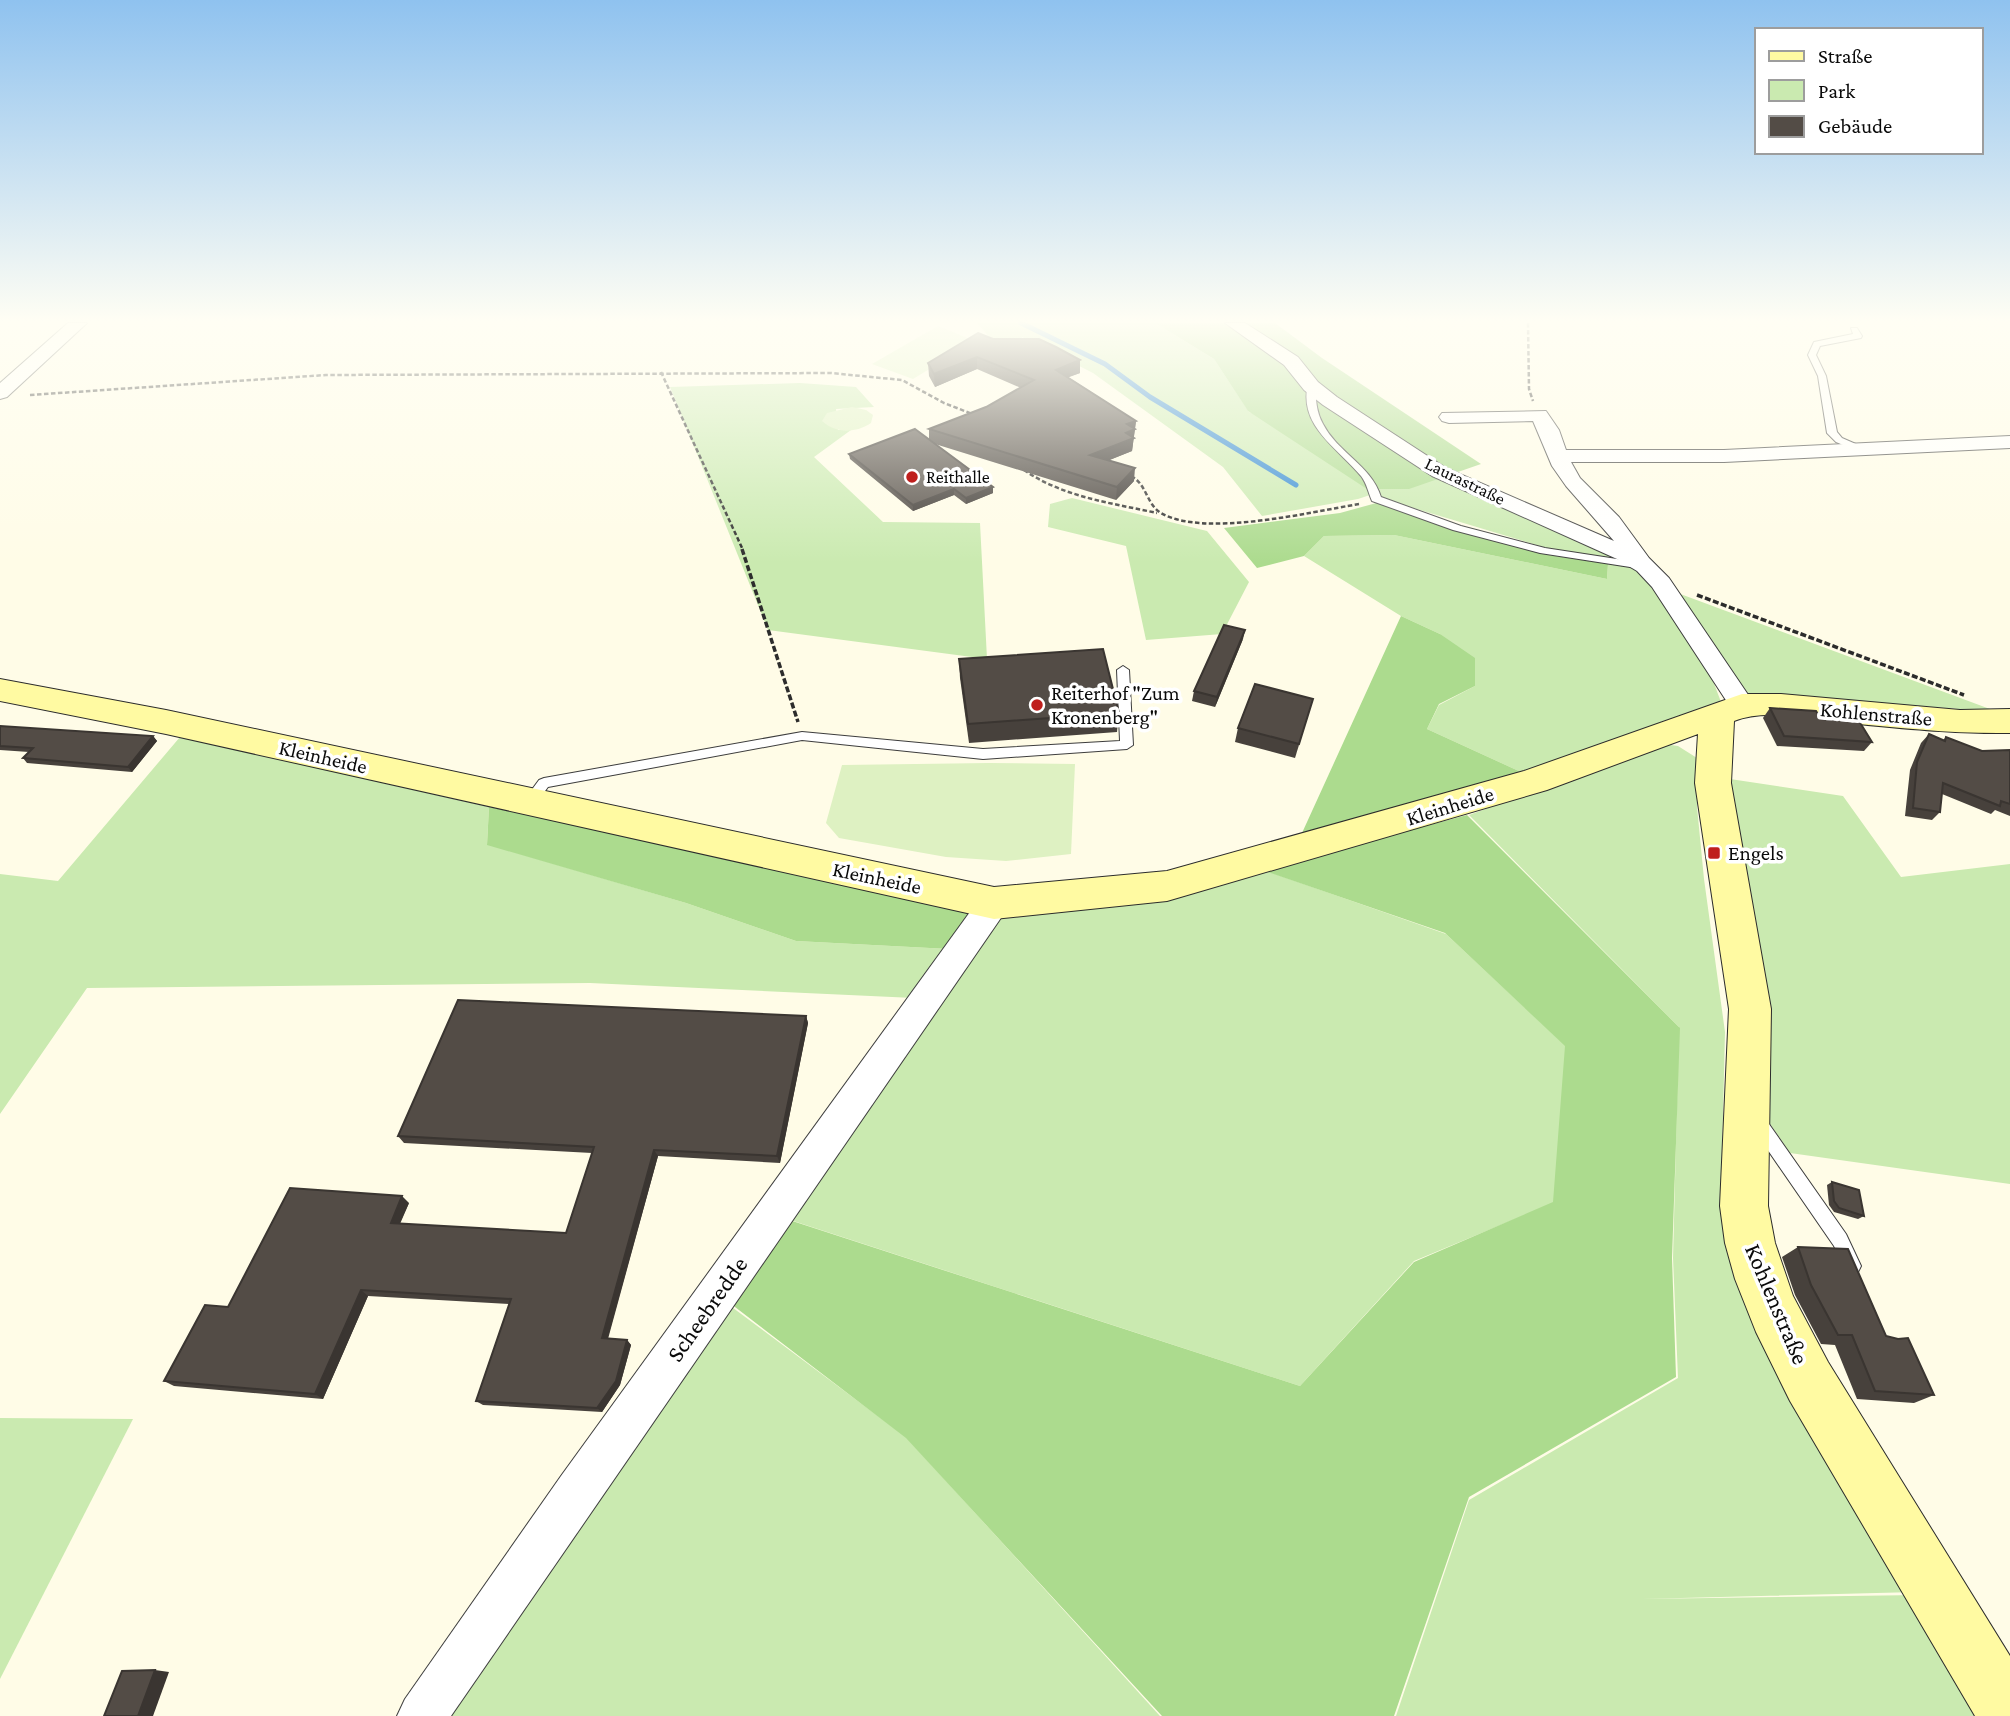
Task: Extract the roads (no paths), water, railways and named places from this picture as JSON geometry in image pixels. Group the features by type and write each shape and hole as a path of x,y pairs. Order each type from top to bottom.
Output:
{"street":[{"name":"Laurastraße","path":"1336,403 1439,472 1582,534 1653,574"},
{"name":"Laurastraße","path":"1449,417 1539,415 1560,456 1562,466 1573,482 1611,522 1653,574 1729,709"},
{"path":"1560,456 1724,456 2010,442"},
{"name":"Kleinheide","path":"0,690 166,722 994,903 1167,886 1534,781 1729,709"},
{"name":"Kohlenstraße","path":"2010,721 1960,722 1781,705 1729,709 1713,783 1751,1009 1744,1206 1746,1231 1759,1273 1779,1321 1811,1382 2010,1715"},
{"name":"Scheebredde","path":"422,1716 569,1503 994,903"}],"lane":[{"path":"1309,403 1316,420 1338,451 1371,481 1375,487 1376,499 1457,528 1522,546 1653,574"},
{"path":"1827,403 1832,433 1839,440 1862,450"},
{"path":"529,803 544,783 802,736 983,754 1127,745 1124,670"},
{"path":"1747,1107 1840,1240 1862,1288"}],"waterway":[{"path":"1160,403 1296,485"}],"place":[{"name":"Reithalle","path":"912,477"},
{"name":"Reiterhof \"Zum Kronenberg\"","path":"1037,705"},
{"name":"Engels","path":"1714,853"}]}
